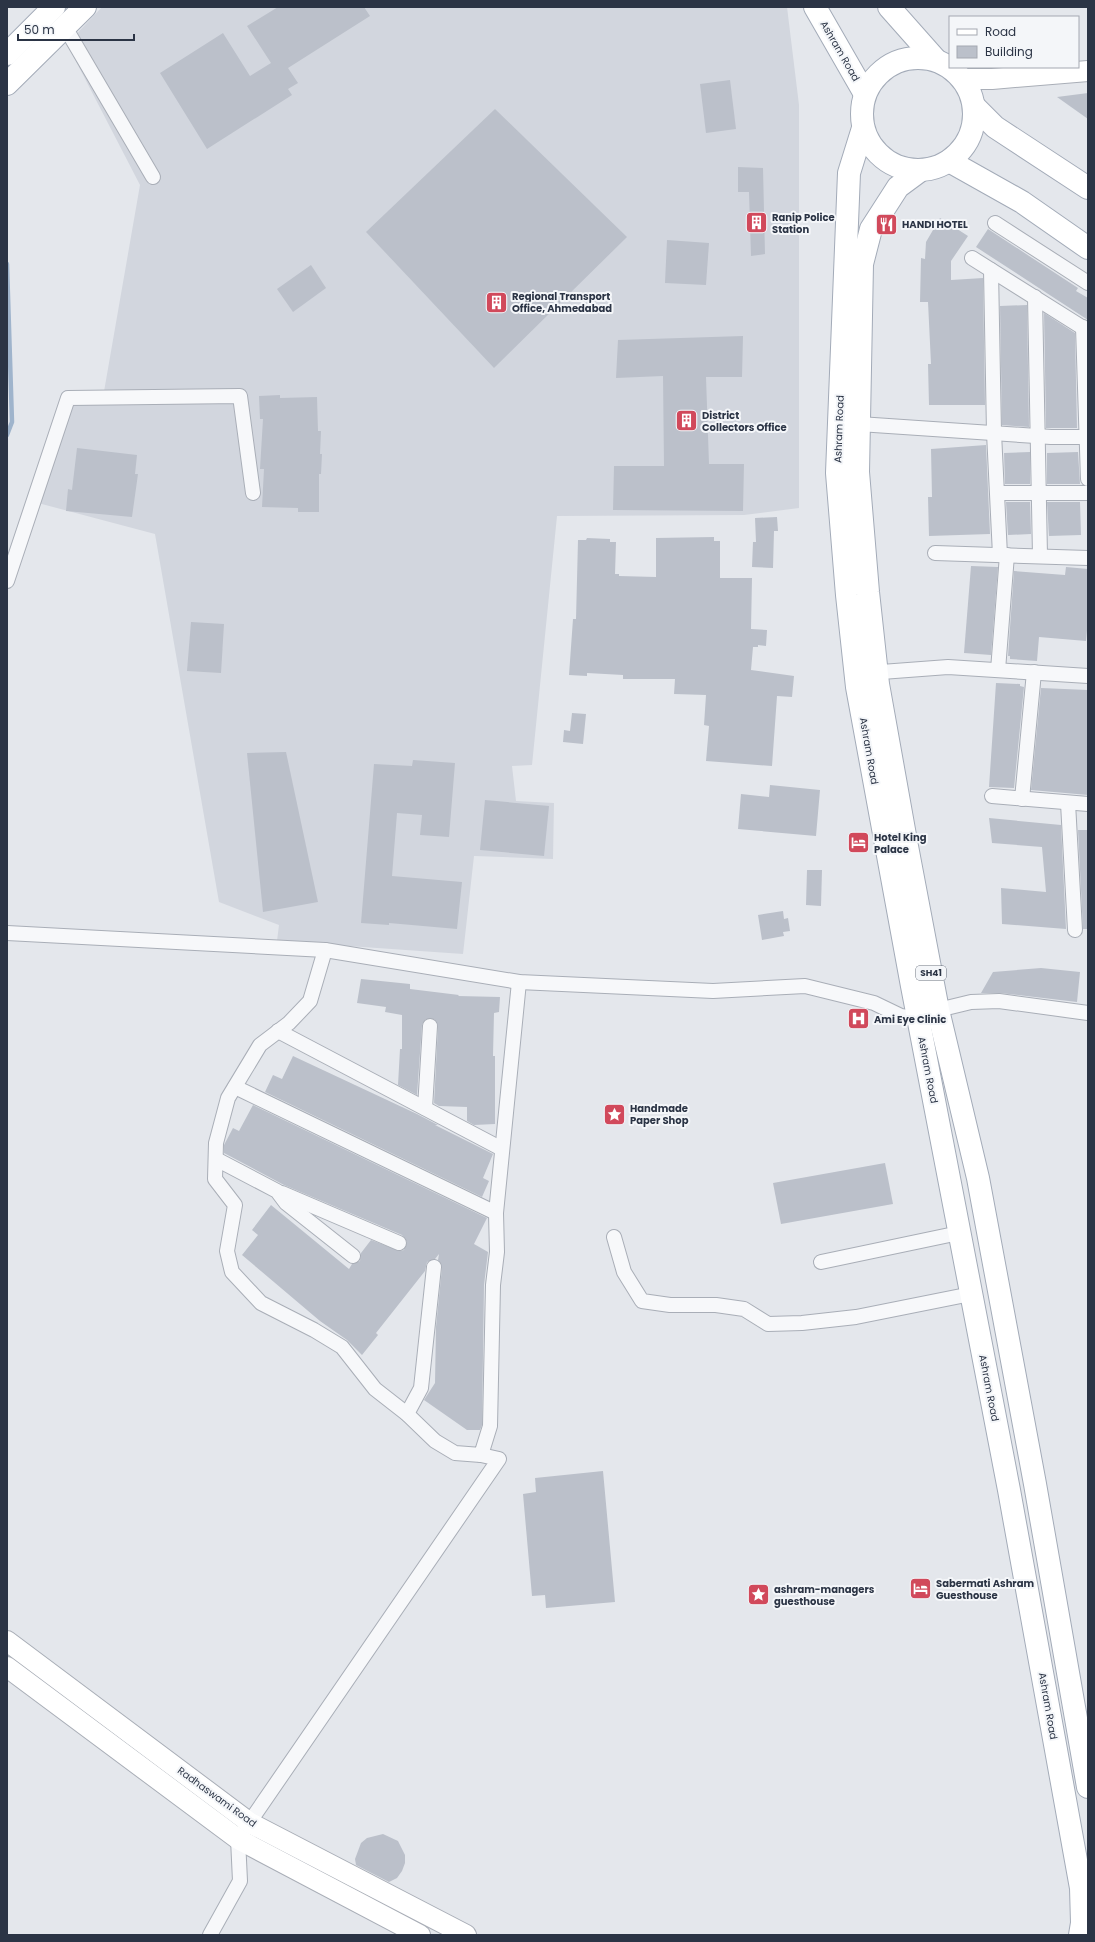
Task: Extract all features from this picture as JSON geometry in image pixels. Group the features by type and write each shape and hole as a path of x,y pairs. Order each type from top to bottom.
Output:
{"main road":[{"path":"7,54 54,7"},
{"path":"7,84 85,7"},
{"name":"Ashram Road","path":"815,7 865,94"},
{"path":"889,7 936,60 949,67"},
{"path":"936,60 919,58 902,60 892,65 874,79 865,94 862,111 863,128 871,146 885,160 902,168 922,170 936,168 949,161 961,151 970,138 974,123 975,107 971,92 963,79 951,68"},
{"path":"975,107 995,127 1088,188"},
{"name":"Ashram Road","path":"863,128 849,173 837,473 847,594 866,673 938,1010 978,1178 1034,1476 1088,1787"},
{"path":"949,161 1022,202 1088,248"},
{"name":"Ashram Road","path":"922,170 898,187 871,229 862,264 858,472 867,585 866,673 885,844 1009,1490 1081,1888 1083,1927"}],"street":[{"path":"65,27 153,177"},
{"path":"963,79 992,79 1088,71"},
{"path":"994,223 1088,283"},
{"path":"972,258 1086,329 1088,478"},
{"path":"991,270 994,433 1004,555 998,670"},
{"path":"1035,297 1040,493 1040,556"},
{"path":"7,581 68,398 240,396 253,493"},
{"path":"859,424 1038,436 1087,437"},
{"path":"998,493 1088,493"},
{"path":"935,553 1088,558"},
{"path":"866,673 948,667 1088,676"},
{"path":"1022,799 1034,672"},
{"path":"992,796 1088,804"},
{"path":"1068,802 1075,930"},
{"path":"7,933 325,950 518,982 713,991 805,986 874,1003 901,1016 918,1019"},
{"path":"210,1935 240,1882 238,1839 499,1459 481,1455 455,1453 435,1440 407,1414 375,1389 342,1348 314,1330 261,1304 232,1272 226,1251 235,1206 215,1179 216,1143 228,1098 260,1044 289,1023 310,1001 325,950"},
{"path":"481,1455 490,1426 493,1285 497,1252 496,1213 518,982"},
{"path":"938,1010 971,1002 998,1001 1088,1013"},
{"path":"425,1108 430,1026"},
{"path":"278,1031 502,1148"},
{"path":"235,1087 496,1213"},
{"path":"216,1159 276,1191 399,1243"},
{"path":"276,1191 286,1203 353,1256"},
{"path":"821,1262 959,1233"},
{"path":"614,1237 624,1272 642,1301 670,1305 716,1305 744,1309 768,1324 802,1323 856,1317 971,1294"},
{"path":"407,1414 421,1388 434,1267"},
{"name":"Radhaswami Road","path":"7,1641 250,1823 466,1935"},
{"name":"Radhaswami Road","path":"7,1667 238,1839 420,1935"}],"shaded area":[{"path":"102,7 787,7 799,105 799,508 744,515 557,516 532,765 512,766 516,801 554,803 553,859 474,856 463,954 277,941 279,925 219,902 155,534 38,503 72,404 102,403 140,185 67,44"}],"building":[{"path":"278,7 364,7 370,16 288,68 298,83 288,89 292,95 207,149 160,73 223,33 250,76 271,63 247,26"},
{"path":"730,80 736,129 706,133 700,84"},
{"path":"1088,93 1088,119 1057,97"},
{"name":"Regional Transport Office, Ahmedabad","path":"495,109 627,237 494,368 366,232"},
{"name":"Ranip Police Station","path":"738,167 763,168 765,254 751,256 749,192 738,192"},
{"path":"940,218 968,236 951,261 951,280 983,278 985,405 929,405 928,364 931,364 928,302 920,302 921,258 925,259 926,242"},
{"path":"988,229 1078,288 1076,291 1088,298 1088,320 976,247"},
{"path":"667,240 709,243 706,285 665,283"},
{"path":"311,265 326,288 293,312 277,289"},
{"path":"1027,305 1029,427 1002,425 1000,306"},
{"path":"1044,313 1075,333 1077,428 1046,428"},
{"name":"District Collectors Office","path":"743,336 742,377 706,377 709,464 744,464 743,511 613,510 614,466 664,466 663,376 616,378 618,340"},
{"path":"280,395 280,398 317,397 318,431 321,431 320,454 322,454 321,474 319,474 319,512 298,512 298,508 262,507 264,469 260,469 263,419 260,419 259,396"},
{"path":"986,445 990,534 929,536 928,497 932,497 931,449"},
{"path":"77,448 137,455 135,474 138,474 132,517 66,511 68,489 72,490"},
{"path":"1030,452 1030,484 1005,484 1004,453"},
{"path":"1078,452 1080,484 1047,484 1047,453"},
{"path":"1006,502 1030,502 1031,534 1008,535"},
{"path":"1047,502 1080,502 1081,535 1049,536"},
{"path":"777,517 778,531 774,531 773,568 752,567 753,542 756,542 755,518"},
{"path":"714,537 714,541 720,541 720,578 752,578 751,629 767,630 766,646 758,645 758,647 753,647 751,670 794,676 792,697 777,696 772,766 706,761 709,726 704,725 706,695 674,694 675,679 623,679 623,675 587,673 587,676 569,675 573,619 576,619 578,540 586,540 587,538 610,539 610,542 616,542 615,574 619,574 619,576 656,577 656,538"},
{"path":"971,566 998,567 991,655 964,653"},
{"path":"1066,567 1088,569 1088,620 1086,641 1039,637 1037,661 1010,659 1010,656 1008,656 1014,571 1065,575"},
{"path":"191,622 224,624 221,673 187,671"},
{"path":"996,683 1020,684 1020,686 1024,687 1014,788 989,787"},
{"path":"1041,688 1088,690 1088,795 1031,790"},
{"path":"572,713 586,714 583,744 563,742 564,730 570,731"},
{"path":"286,752 318,902 263,912 247,753"},
{"path":"413,760 455,763 449,837 420,835 422,815 397,813 392,876 462,882 457,929 389,923 389,925 361,923 374,764 412,766"},
{"path":"770,785 820,790 816,836 738,829 741,794 769,797"},
{"path":"485,800 549,806 544,856 480,850"},
{"path":"989,818 1061,825 1066,929 1002,924 1001,888 1046,892 1042,847 992,843"},
{"path":"1078,830 1088,830 1088,929 1083,929"},
{"path":"807,870 822,870 821,906 806,905"},
{"path":"783,911 784,919 788,918 790,931 783,932 784,936 762,940 758,915"},
{"path":"1041,968 1080,972 1077,1002 1000,993 981,993 993,972"},
{"path":"361,979 410,984 410,989 459,995 458,996 500,997 499,1012 494,1013 493,1056 495,1056 495,1124 474,1125 467,1121 467,1107 439,1106 434,1103 438,1027 434,1019 426,1019 422,1025 417,1095 398,1085 400,1049 402,1049 402,1015 385,1012 386,1007 357,1003"},
{"path":"293,1056 417,1114 438,1125 435,1125 493,1154 483,1178 489,1181 482,1197 265,1092 273,1075 282,1079"},
{"path":"253,1105 487,1218 474,1244 488,1252 484,1285 482,1425 480,1430 467,1430 424,1400 435,1383 436,1327 442,1268 438,1260 439,1254 435,1259 427,1262 425,1271 376,1333 378,1335 362,1355 347,1340 320,1321 242,1255 258,1235 252,1230 271,1205 349,1269 352,1264 360,1261 361,1253 371,1240 400,1251 404,1250 407,1242 402,1235 284,1185 224,1153 224,1145 233,1128 239,1131"},
{"path":"885,1163 893,1204 781,1224 773,1183"},
{"path":"603,1471 615,1602 546,1608 545,1595 532,1596 523,1494 536,1492 535,1478"},
{"path":"383,1834 398,1841 405,1855 405,1863 402,1871 397,1878 389,1882 356,1865 355,1859 361,1843 367,1838"}],"waterway":[{"path":"7,264 12,422 7,435"}],"place":[{"name":"Ranip Police Station","path":"757,223"},
{"name":"HANDI HOTEL","path":"887,224"},
{"name":"Regional Transport Office, Ahmedabad","path":"496,302"},
{"name":"District Collectors Office","path":"686,421"},
{"name":"Hotel King Palace","path":"858,843"},
{"name":"Ami Eye Clinic","path":"859,1019"},
{"name":"Handmade Paper Shop","path":"614,1114"},
{"name":"Sabermati Ashram Guesthouse","path":"920,1589"},
{"name":"ashram-managers guesthouse","path":"758,1595"}]}
